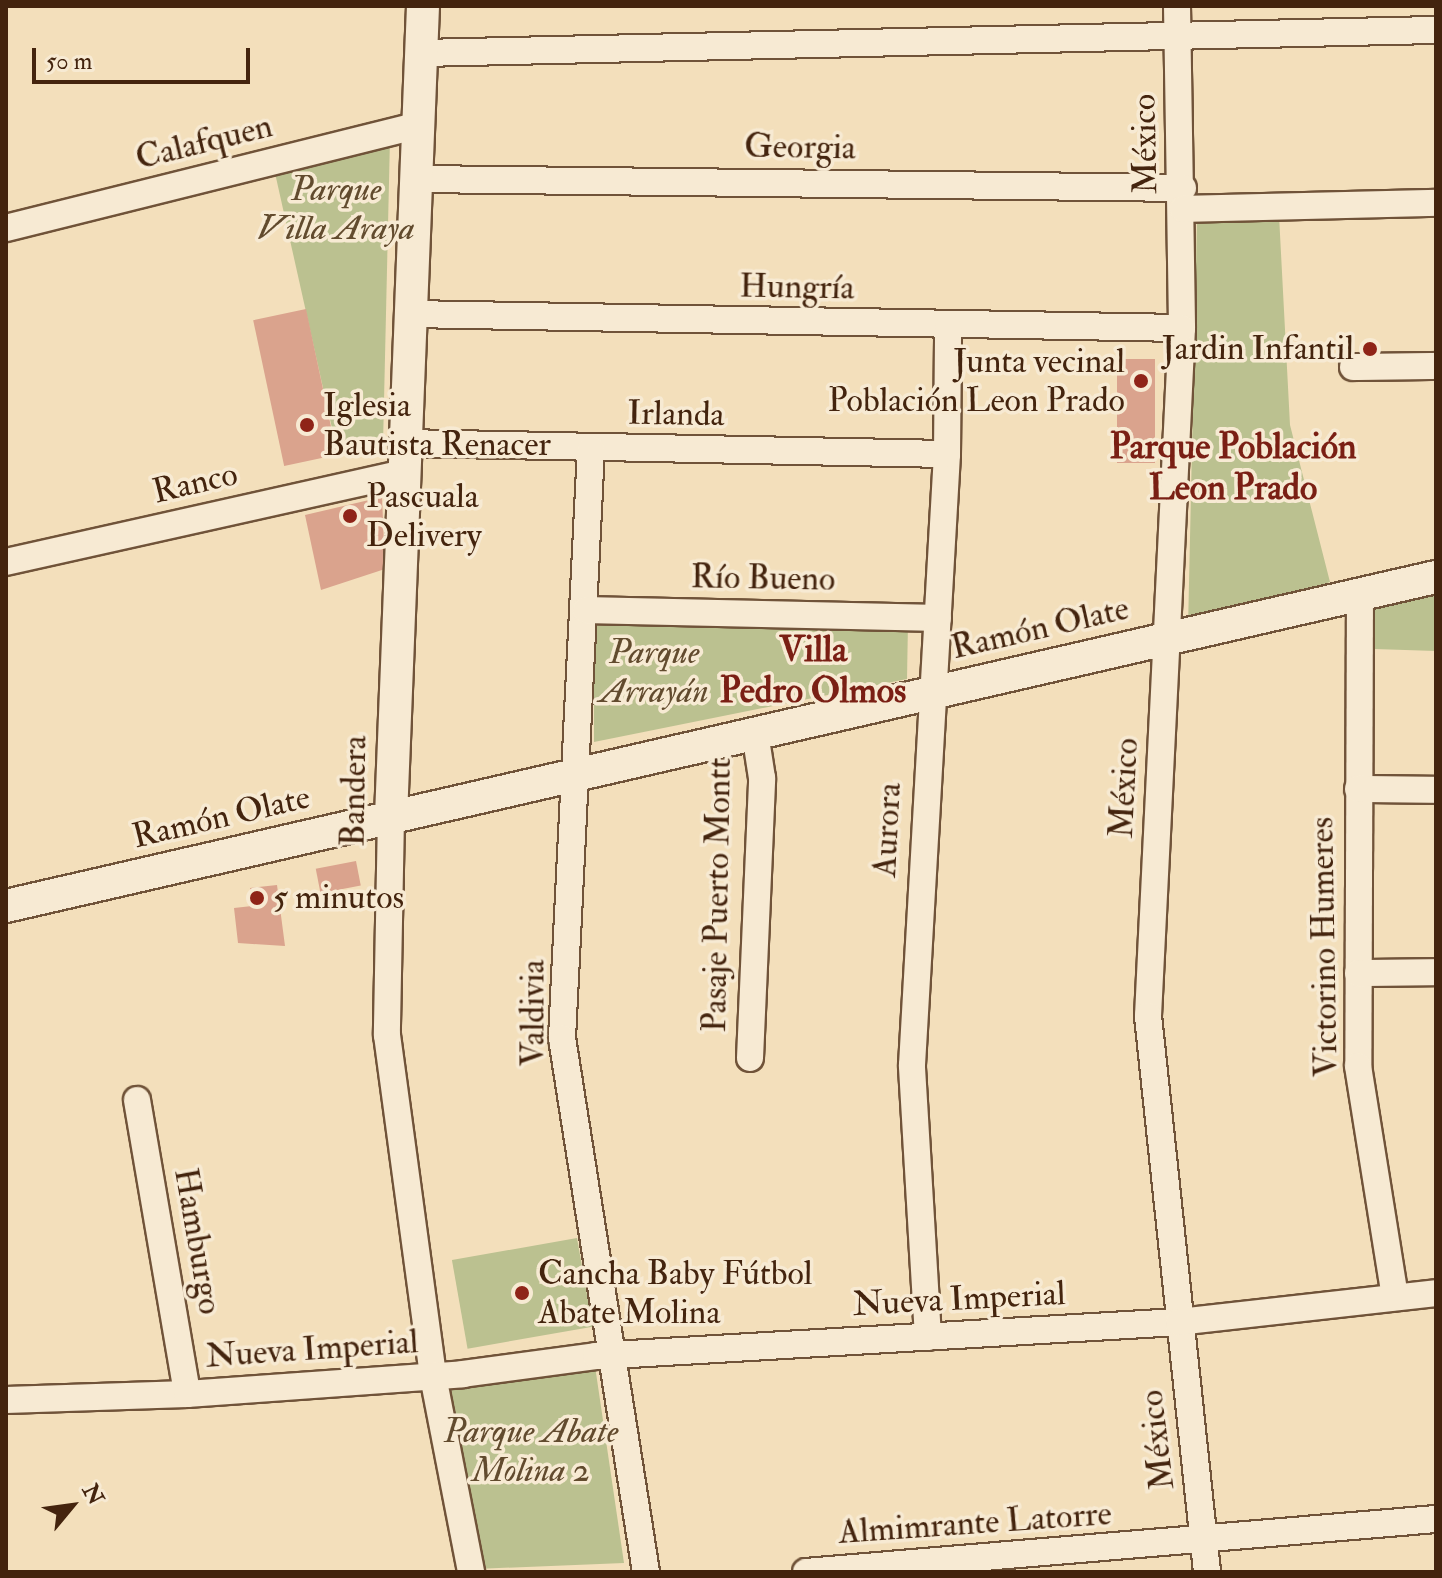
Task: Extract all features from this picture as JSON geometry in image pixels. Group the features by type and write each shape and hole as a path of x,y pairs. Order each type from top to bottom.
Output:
{"street":[{"name":"Bandera","path":"423,6 402,459 387,1035 433,1376 471,1572"},
{"name":"México","path":"1177,6 1183,199 1182,328 1148,1016 1207,1572"},
{"path":"421,53 1178,40 1436,30"},
{"name":"Calafquen","path":"6,228 419,125"},
{"name":"Georgia","path":"417,179 1436,203"},
{"name":"Hungría","path":"410,314 948,327 1182,328"},
{"name":"Aurora","path":"928,1337 912,1065 929,692 938,618 947,454 948,327"},
{"path":"1353,367 1436,366"},
{"name":"Irlanda","path":"402,459 591,449 947,454"},
{"name":"Valdivia","path":"591,449 580,773 562,1038 646,1572"},
{"name":"Ranco","path":"6,562 402,459"},
{"name":"Ramón Olate","path":"6,906 1436,577"},
{"name":"Victorino Humeres","path":"1360,593 1358,1066 1395,1297"},
{"name":"Río Bueno","path":"586,610 938,618"},
{"name":"Pasaje Puerto Montt","path":"750,1058 762,778 755,733"},
{"path":"1358,789 1436,790"},
{"path":"1358,973 1436,972"},
{"name":"Hamburgo","path":"137,1100 187,1394"},
{"name":"Nueva Imperial","path":"6,1400 187,1394 433,1376 613,1355 1179,1322 1436,1293"},
{"name":"Almimrante Latorre","path":"806,1572 1205,1542 1436,1519"}],"green space":[{"name":"Parque Villa Araya","path":"390,138 383,445 338,455 275,173"},
{"path":"1279,215 1290,425 1330,582 1188,629 1197,220"},
{"path":"1436,587 1436,651 1374,649 1375,600"},
{"name":"Parque Arrayán","path":"594,614 908,622 907,679 594,742"},
{"name":"Cancha Baby Fútbol Abate Molina","path":"577,1238 593,1327 468,1349 452,1260"},
{"name":"Parque Abate Molina 2","path":"595,1366 624,1563 476,1569 441,1378"}],"building":[{"path":"306,309 337,455 284,466 253,320"},
{"path":"1117,359 1155,359 1155,463 1117,463"},
{"path":"382,497 385,569 321,590 305,515"},
{"path":"356,861 361,886 321,893 316,869"},
{"path":"277,885 285,946 238,943 234,908 252,906 250,888"}],"place":[{"name":"Jardin Infantil","path":"1370,349"},
{"name":"Junta vecinal Población Leon Prado","path":"1141,381"},
{"name":"Iglesia Bautista Renacer","path":"307,425"},
{"name":"Pascuala Delivery","path":"350,516"},
{"name":"5 minutos","path":"257,898"},
{"name":"Cancha Baby Fútbol Abate Molina","path":"522,1293"}],"district":[{"name":"Parque Población Leon Prado","path":"1233,466"},
{"name":"Villa Pedro Olmos","path":"813,670"}]}
